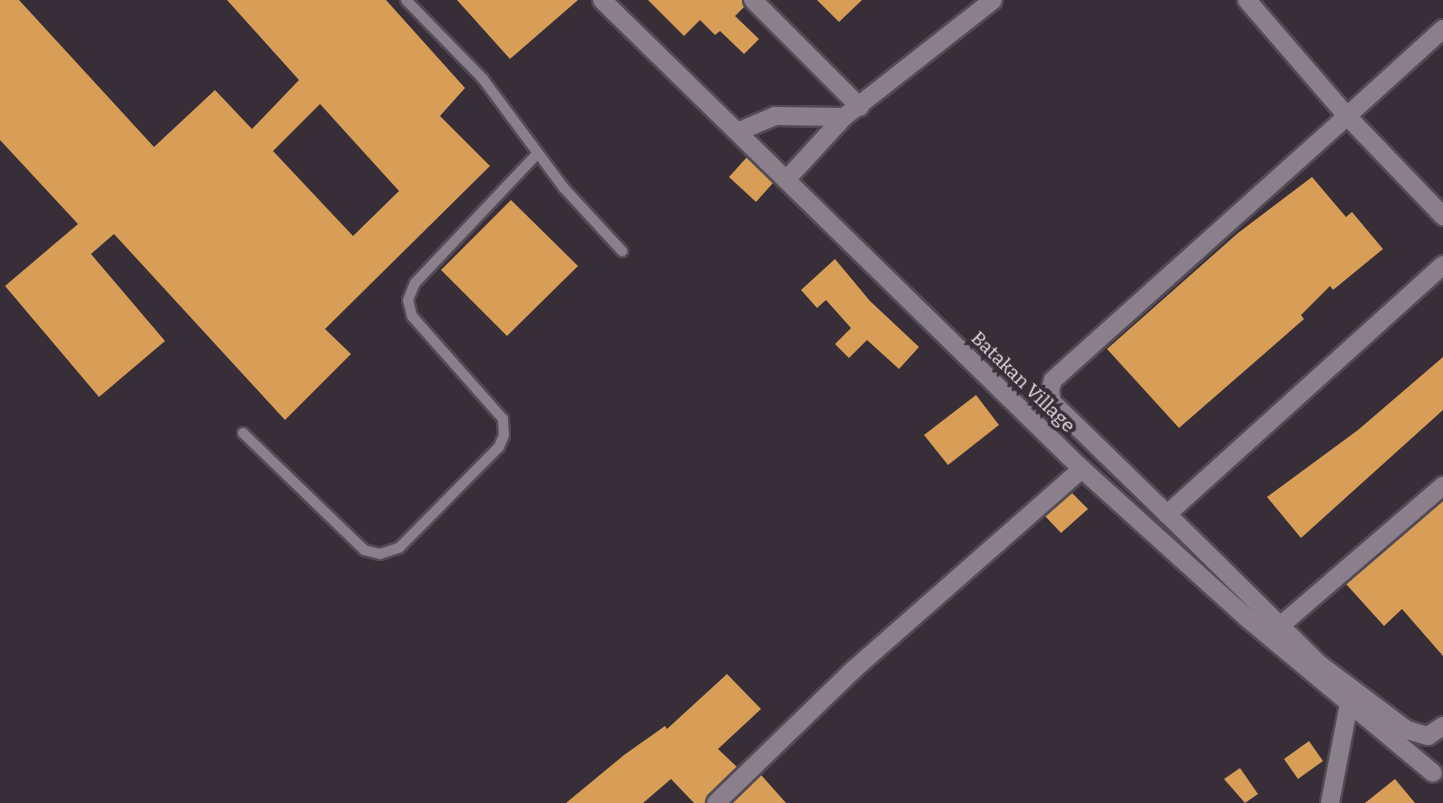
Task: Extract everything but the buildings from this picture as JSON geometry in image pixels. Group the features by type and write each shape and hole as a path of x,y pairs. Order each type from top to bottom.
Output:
{"street":[{"name":"Batakan Village","path":"602,0 1082,469 1347,712 1433,773"},
{"path":"753,0 860,107"},
{"path":"1247,0 1346,116 1443,216"},
{"path":"786,180 844,117 860,107 989,1"},
{"path":"1443,29 1053,380 1052,402 1319,664 1407,730 1428,736 1443,726"},
{"path":"737,132 775,116 844,117"},
{"path":"1167,514 1443,265"},
{"path":"716,803 852,671 1082,469"},
{"path":"1280,625 1443,486"},
{"path":"1330,803 1347,712"}],"lane":[{"path":"406,0 483,79 564,188 622,251"},
{"path":"243,433 364,550 380,554 399,548 499,447 504,435 503,419 412,316 408,300 415,284 538,153"}]}
